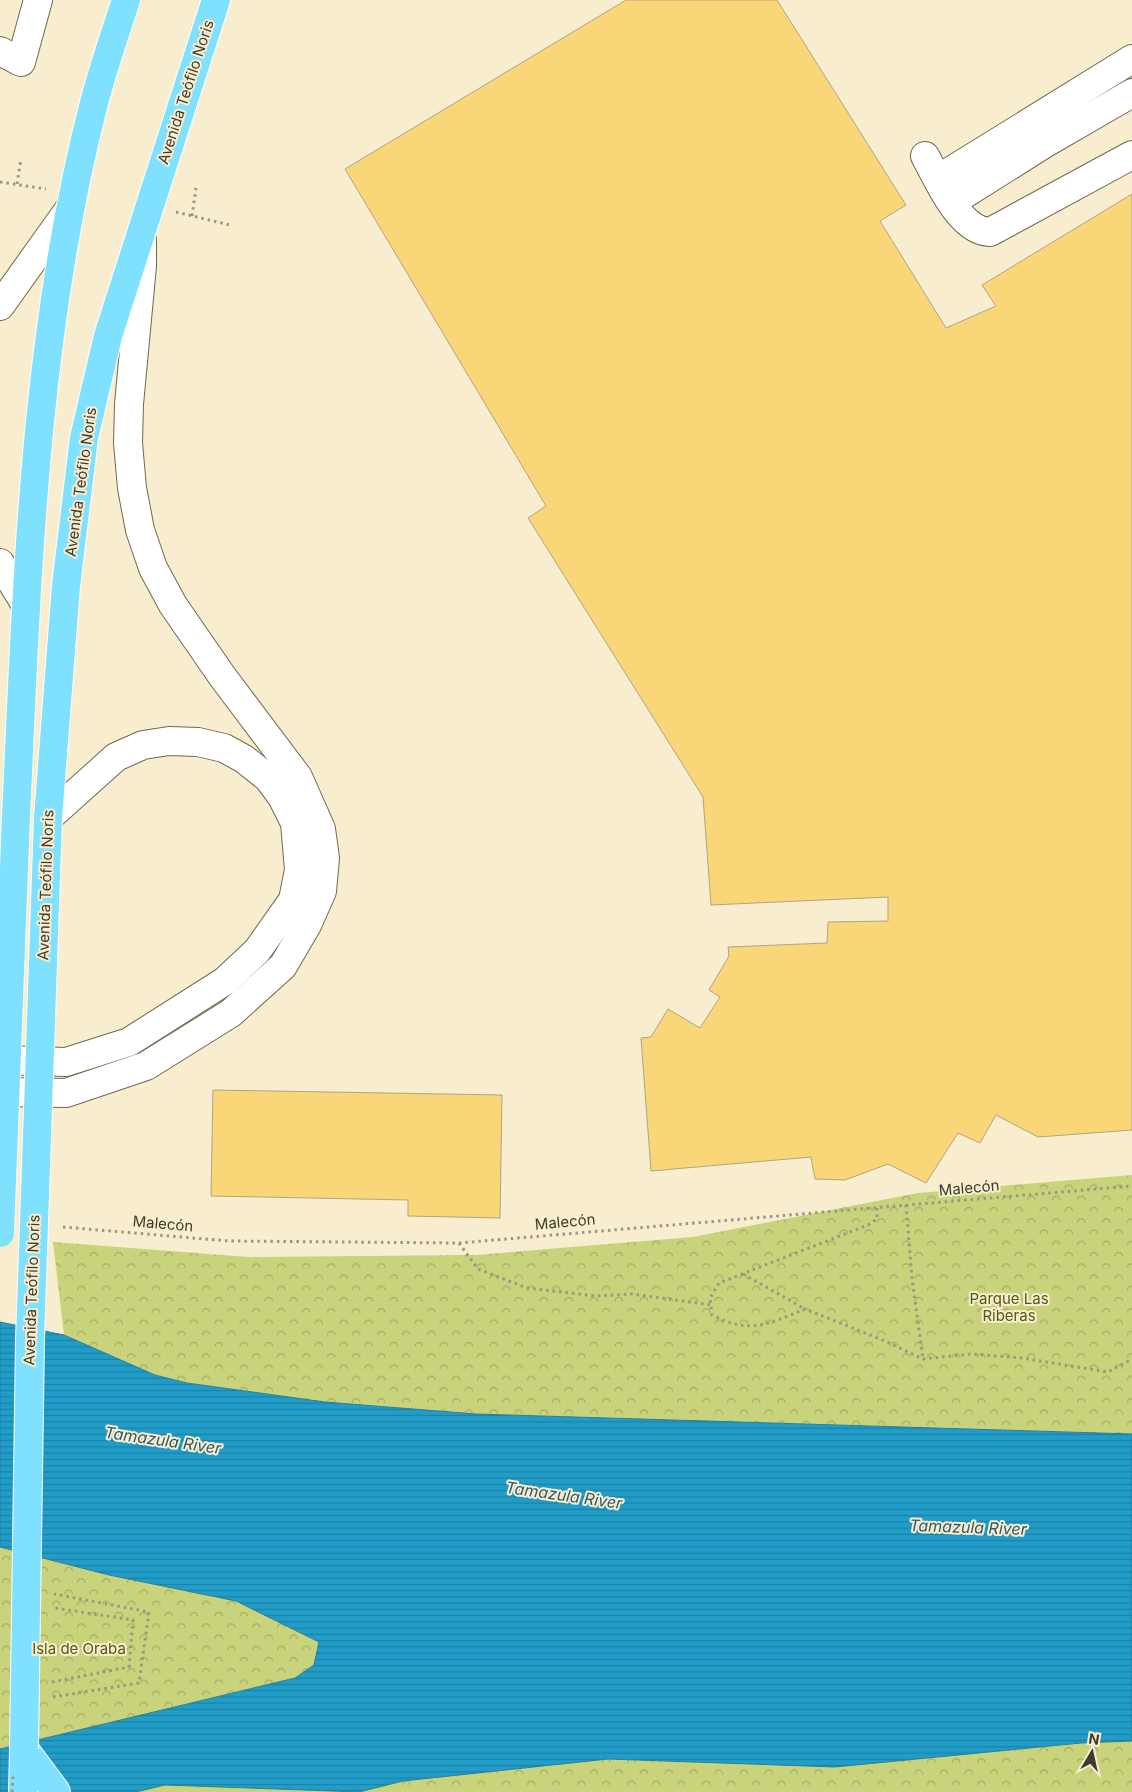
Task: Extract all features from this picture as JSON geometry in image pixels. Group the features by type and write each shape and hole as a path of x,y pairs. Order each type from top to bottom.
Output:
{"main road":[{"path":"0,1233 26,605 39,434 70,208 96,96 126,0"},
{"name":"Avenida Teófilo Noris","path":"23,1792 30,1339 48,818 65,596 84,438 108,336 145,215 216,0"},
{"path":"24,1748 56,1792"}],"lane":[{"path":"0,51 21,62 38,0"},
{"path":"938,179 1132,59"},
{"path":"1082,90 1096,114"},
{"path":"952,202 1132,93"},
{"path":"925,156 952,202 974,228 990,232 1132,155"},
{"path":"0,306 70,208"},
{"path":"0,1092 66,1093 146,1066 231,1013 283,966 307,925 322,892 325,858 321,829 298,777 227,683 173,604 153,568 140,530 132,488 128,443 145,215"},
{"path":"0,564 26,605"},
{"path":"0,1060 66,1062 129,1042 225,981 258,951 293,900 299,870 296,823 282,797 268,778 244,759 224,748 198,742 169,741 143,745 116,757 95,773 48,818"},
{"path":"258,951 268,962 283,966"}],"path":[{"path":"0,182 17,184 21,159"},
{"path":"192,216 196,188"},
{"path":"145,215 192,216 230,225"},
{"name":"Malecón","path":"54,1226 229,1241 459,1243 1132,1186"},
{"path":"906,1205 912,1278 923,1359"},
{"path":"805,1308 764,1325 732,1325 712,1315 710,1298 720,1283 868,1225 877,1218 877,1208"},
{"path":"459,1243 478,1269 527,1288 595,1296 632,1294 711,1305"},
{"path":"742,1274 805,1308 923,1359 971,1354 1022,1358 1108,1372 1132,1359"},
{"path":"43,1698 139,1683 149,1612 46,1593"},
{"path":"46,1684 129,1667 133,1620 48,1607"}],"green space":[{"name":"Parque Las Riberas","path":"1132,1175 1132,1434 476,1414 325,1402 187,1383 155,1375 64,1335 53,1242 248,1257 476,1255 693,1237 918,1193"},
{"name":"Isla de Oraba","path":"0,1547 109,1575 236,1601 319,1642 314,1665 295,1678 0,1749"},
{"path":"1132,1741 1132,1792 359,1792 403,1781 608,1759 835,1767 1081,1743"},
{"path":"165,1785 352,1792 136,1792"}],"water":[{"name":"Tamazula River","path":"0,1322 64,1335 155,1375 187,1383 325,1402 476,1414 1132,1434 1132,1741 1081,1743 835,1767 608,1759 403,1781 359,1792 165,1785 136,1792 0,1792 0,1749 295,1678 314,1665 319,1642 236,1601 109,1575 0,1547"}],"building":[{"path":"626,0 777,0 906,205 880,221 946,328 996,306 982,285 1132,194 1132,1130 1038,1137 996,1115 980,1143 958,1133 926,1183 888,1164 845,1180 815,1179 811,1157 651,1171 641,1038 651,1037 668,1009 700,1028 720,997 709,990 729,956 728,947 827,943 828,922 888,921 888,897 711,905 703,797 528,518 546,506 345,169"},
{"path":"213,1090 502,1095 500,1218 408,1216 408,1200 211,1196"}]}
